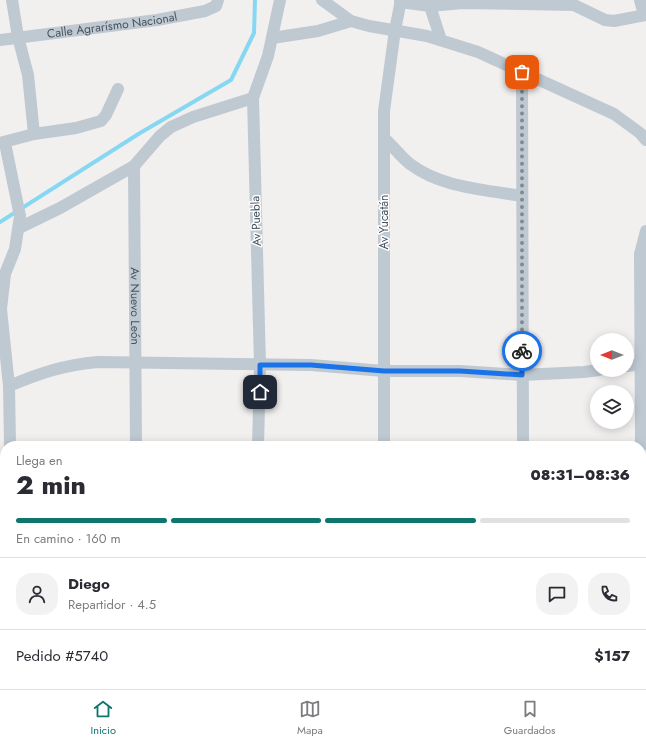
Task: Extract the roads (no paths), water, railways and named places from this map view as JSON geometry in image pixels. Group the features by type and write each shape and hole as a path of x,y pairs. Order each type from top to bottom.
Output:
{"street":[{"path":"12,0 18,37 28,75 34,134"},
{"name":"Calle Agrarísmo Nacional","path":"0,40 157,20 205,11 216,6 218,0"},
{"name":"Av Puebla","path":"258,441 260,365 253,98 272,38 280,0"},
{"path":"322,0 351,21 427,36 478,52 614,114 640,133 646,140"},
{"path":"401,1 429,3 574,5 605,20 624,20 645,15 640,0"},
{"name":"Av Yucatán","path":"384,441 384,111 394,30 401,1"},
{"path":"429,3 441,40"},
{"path":"272,38 318,31 351,21"},
{"path":"522,72 521,196 523,441"},
{"path":"10,441 10,386 1,309 5,274 15,250 20,216 17,193 2,143 34,134 76,128 101,121 106,115 118,89"},
{"path":"19,228 60,208 134,166 160,136 171,127 193,117 253,98"},
{"path":"384,138 409,163 430,176 459,186 521,196"},
{"name":"Av Nuevo León","path":"134,166 136,441"},
{"path":"641,441 640,254 646,231"},
{"path":"10,386 40,373 73,364 98,362 311,365 384,371 460,371 522,375 590,371"},
{"path":"634,365 641,364"}],"waterway":[{"path":"0,222 140,133 231,80 254,33 255,0"}]}
